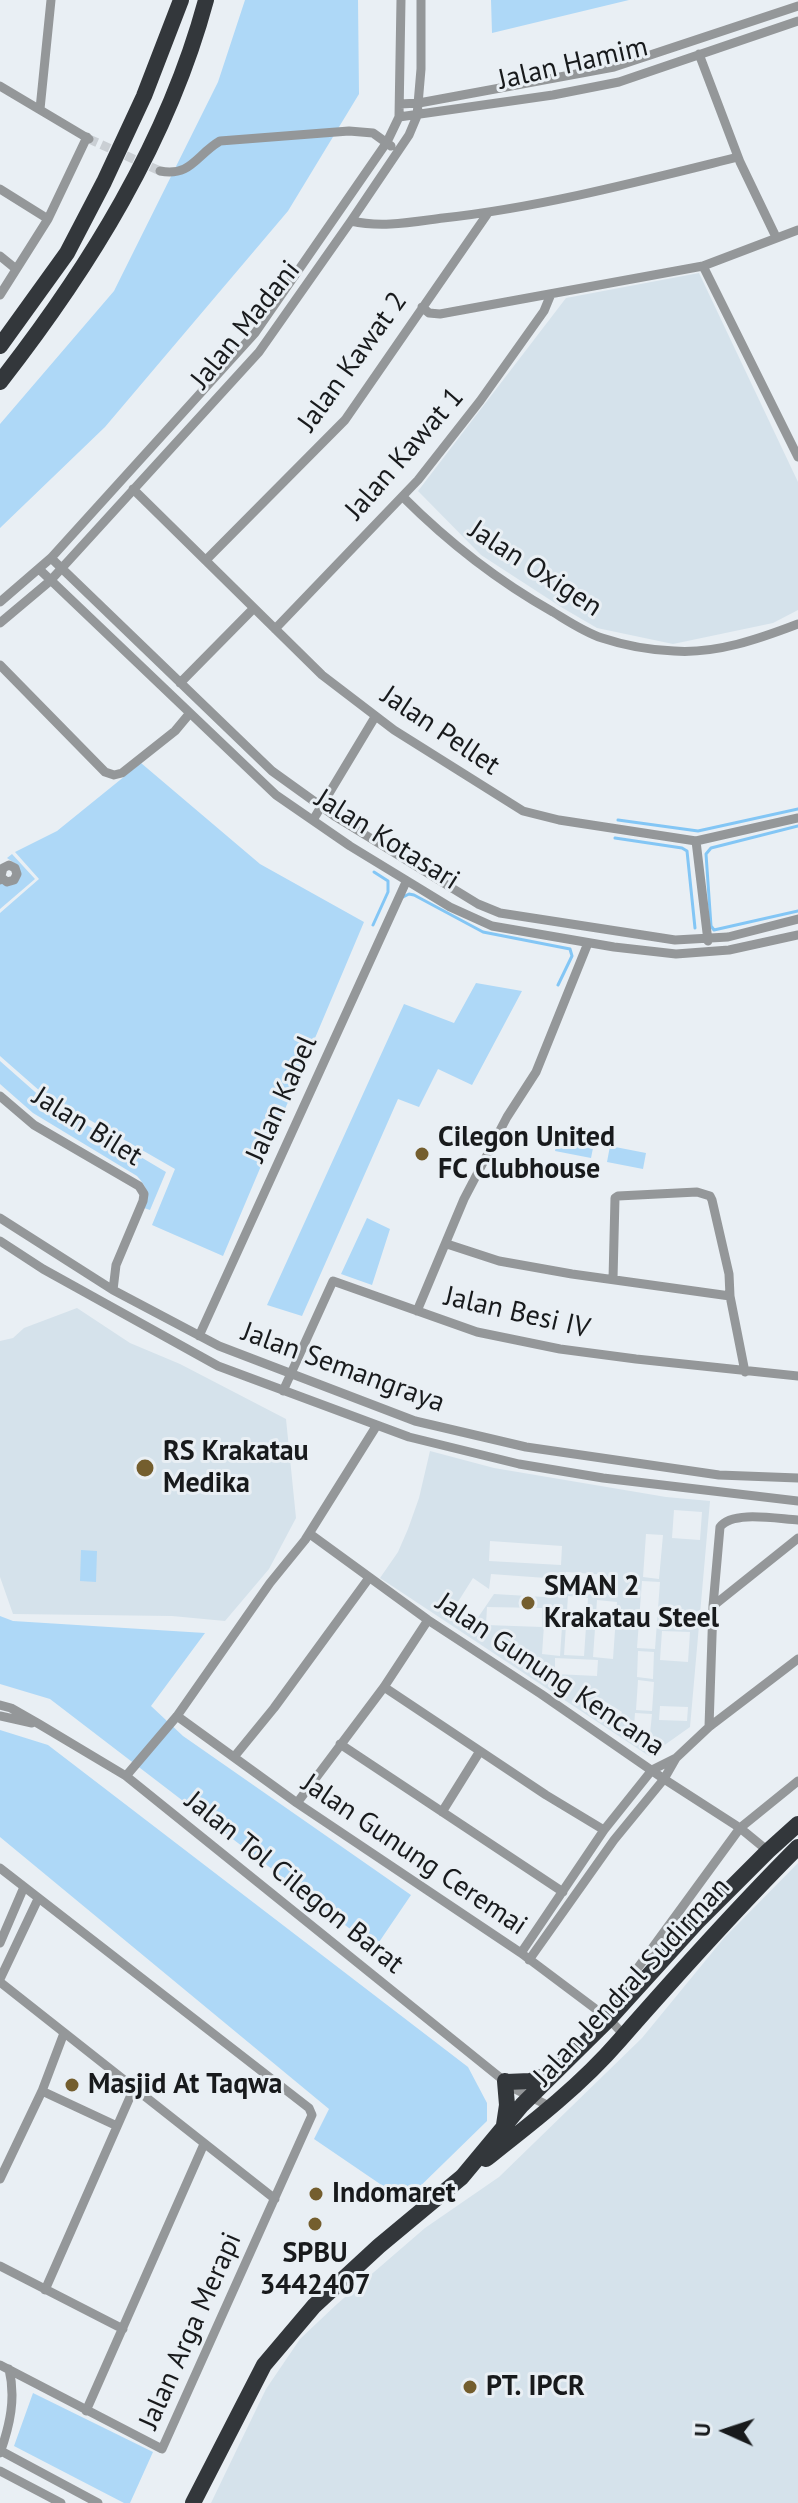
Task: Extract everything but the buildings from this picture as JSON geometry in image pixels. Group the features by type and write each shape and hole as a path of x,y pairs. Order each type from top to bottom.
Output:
{"highway":[{"path":"0,346 67,253 144,96 181,0"},
{"path":"0,382 86,262 126,196 167,111 206,0"},
{"path":"193,2503 264,2365 278,2346 314,2306 379,2246 462,2177 526,2100 609,2019 697,1922 798,1824"},
{"name":"Jalan Jendral Sudirman","path":"462,2177 551,2107 624,2035 733,1913 798,1847"},
{"path":"503,2127 508,2084 530,2081 555,2072"}],"street":[{"path":"40,109 51,0"},
{"name":"Jalan Madani","path":"0,602 51,558 255,333 387,142 399,117 401,0"},
{"name":"Jalan Madani","path":"0,623 50,581 269,340 351,221 409,135 417,116 421,0"},
{"name":"Jalan Hamim","path":"400,104 614,67 798,6"},
{"name":"Jalan Hamim","path":"399,117 553,95 619,82 798,21"},
{"path":"699,54 738,157 776,237"},
{"path":"0,86 88,138 48,219 0,295"},
{"path":"160,171 181,172 220,141 349,131 373,133 396,151"},
{"path":"351,221 378,226 488,213 738,157"},
{"path":"0,189 48,219"},
{"name":"Jalan Kawat 2","path":"206,560 338,428 488,213"},
{"path":"422,307 429,313 440,314 703,266 798,230"},
{"path":"0,256 16,269"},
{"path":"703,266 798,457"},
{"name":"Jalan Kawat 1","path":"275,629 403,497 480,401 544,311 551,294"},
{"name":"Jalan Pellet","path":"133,489 322,675 375,717 523,811 559,820 696,841 798,818"},
{"name":"Jalan Oxigen","path":"403,497 439,533 506,583 583,630 601,637 673,651 709,650 798,624"},
{"name":"Jalan Kotasari","path":"51,558 272,771 321,807 478,904 493,910 675,940 728,937 798,919"},
{"name":"Jalan Kotasari","path":"39,569 276,795 404,885 487,925 588,943 676,954 709,953 798,935"},
{"path":"180,683 254,608"},
{"path":"0,665 105,772 114,775 122,773 175,731 190,713"},
{"path":"313,820 375,717"},
{"path":"696,841 709,953"},
{"name":"Jalan Kabel","path":"199,1336 404,885"},
{"path":"417,1311 464,1199 507,1117 536,1072 588,943"},
{"name":"Jalan Bilet","path":"0,1096 34,1125 139,1186 144,1194 116,1265 113,1290"},
{"path":"613,1279 615,1198 697,1192 710,1196 729,1274 730,1296 745,1372"},
{"name":"Jalan Semangraya","path":"0,1218 113,1290 199,1336 415,1421 526,1447 719,1475 798,1478"},
{"name":"Jalan Semangraya","path":"0,1241 43,1269 218,1366 409,1437 519,1464 603,1478 798,1501"},
{"path":"447,1244 499,1261 730,1296"},
{"path":"98,1281 116,1265"},
{"name":"Jalan Besi IV","path":"290,1373 333,1281 477,1332 560,1349 798,1376"},
{"path":"283,1391 290,1373"},
{"path":"126,1776 177,1716 270,1583 310,1534 377,1425"},
{"path":"709,1727 713,1606 720,1527 735,1517 798,1520"},
{"name":"Jalan Gunung Kencana","path":"310,1534 428,1620 740,1828 768,1851"},
{"path":"713,1606 798,1538"},
{"path":"234,1757 274,1708 369,1578"},
{"path":"297,1803 384,1687 428,1620"},
{"path":"525,1957 604,1830 652,1770 676,1758 709,1727 798,1659"},
{"path":"384,1687 604,1830"},
{"name":"Jalan Tol Cilegon Barat","path":"0,1705 11,1708 126,1776 508,2084"},
{"path":"0,1716 39,1724"},
{"name":"Jalan Gunung Ceremai","path":"177,1716 297,1803 525,1957 609,2019 624,2035"},
{"path":"340,1744 563,1892"},
{"path":"442,1812 480,1751"},
{"path":"525,1957 664,1779 676,1758"},
{"path":"626,2000 637,1969 740,1828 798,1781"},
{"path":"0,1868 38,1899 0,1980 275,2199"},
{"path":"0,1943 24,1887"},
{"name":"Jalan Arga Merapi","path":"4,2367 162,2449 312,2115 309,2108 38,1899"},
{"path":"0,2179 42,2091 64,2033"},
{"path":"508,2084 526,2100 537,2118"},
{"path":"45,2290 134,2088"},
{"path":"42,2091 117,2126"},
{"path":"526,2100 551,2107"},
{"path":"86,2411 204,2144"},
{"path":"0,2266 123,2329"},
{"path":"4,2367 13,2384 9,2425 0,2452 98,2503"},
{"path":"0,2471 61,2503"}],"shaded area":[{"path":"245,0 358,0 359,94 288,211 105,427 0,528 0,424 114,291 218,82"},
{"path":"491,0 629,0 492,33"},
{"path":"699,273 798,482 798,610 773,623 673,644 597,628 561,607 481,555 418,491 566,298"},
{"path":"141,763 260,864 364,922 223,1256 152,1225 175,1169 41,1092 0,1056 0,913 39,879 15,852 57,831"},
{"path":"12,854 35,879 0,909 0,884 17,874 16,864 7,858"},
{"path":"476,983 522,991 472,1085 438,1069 419,1107 398,1099 302,1316 267,1305 404,1004 454,1023"},
{"path":"0,1061 43,1099 166,1172 150,1210 144,1208 146,1191 137,1176 33,1113 0,1084"},
{"path":"558,1136 594,1143 591,1158 555,1151"},
{"path":"610,1146 646,1153 643,1169 607,1162"},
{"path":"367,1218 390,1229 372,1285 341,1274"},
{"name":"RS Krakatau Medika","path":"77,1308 130,1343 180,1364 286,1419 296,1518 269,1569 225,1621 172,1616 13,1614 0,1577 0,1341 13,1338 24,1328"},
{"name":"SMAN 2 Krakatau Steel","path":"430,1451 494,1468 666,1497 710,1501 690,1727 649,1756 380,1578 398,1552 419,1498","holes":["674,1510 702,1512 700,1540 672,1538","646,1534 663,1535 659,1579 643,1577","490,1541 562,1546 561,1565 489,1561","566,1572 606,1575 605,1595 564,1593","491,1574 546,1578 545,1597 494,1594 477,1619 456,1605 473,1578 489,1589","642,1581 660,1582 655,1649 637,1648","568,1596 588,1598 584,1656 564,1655","597,1600 617,1602 613,1659 593,1657","487,1607 542,1608 542,1627 486,1625","545,1611 563,1612 560,1656 542,1654","662,1631 690,1632 688,1662 660,1660","638,1651 654,1652 653,1679 637,1677","555,1658 598,1660 597,1676 555,1674","638,1680 654,1682 652,1711 636,1710","596,1696 622,1712 614,1726 588,1709","660,1706 688,1707 687,1721 659,1720","635,1713 652,1714 649,1744 633,1742"]},
{"path":"81,1550 97,1551 96,1582 80,1581"},
{"path":"0,1616 13,1621 205,1633 151,1706 183,1736 411,1895 375,1948 50,1699 0,1684"},
{"path":"0,1730 48,1745 468,2067 487,2103 487,2121 405,2201 314,2139 329,2109 0,1837"},
{"path":"798,1863 798,2503 211,2503 266,2389 300,2339 425,2228 499,2177 642,2038 724,1938"},
{"path":"33,2393 153,2452 130,2503 124,2503 14,2446"}],"waterway":[{"path":"618,820 698,831 798,809"},
{"path":"798,826 711,848 706,854 711,926 714,930 798,911"},
{"path":"615,838 687,851 695,928"},
{"path":"373,925 388,892 388,881 374,872"},
{"path":"403,897 414,895 483,932 570,949 572,956 558,985"}],"tunnel":[{"path":"89,139 160,171"}],"place":[{"name":"Cilegon United FC Clubhouse","path":"422,1154"},
{"name":"RS Krakatau Medika","path":"145,1468"},
{"name":"SMAN 2 Krakatau Steel","path":"528,1603"},
{"name":"Masjid At Taqwa","path":"72,2085"},
{"name":"Indomaret","path":"316,2194"},
{"name":"SPBU 3442407","path":"315,2224"},
{"name":"PT. IPCR","path":"470,2387"}]}
